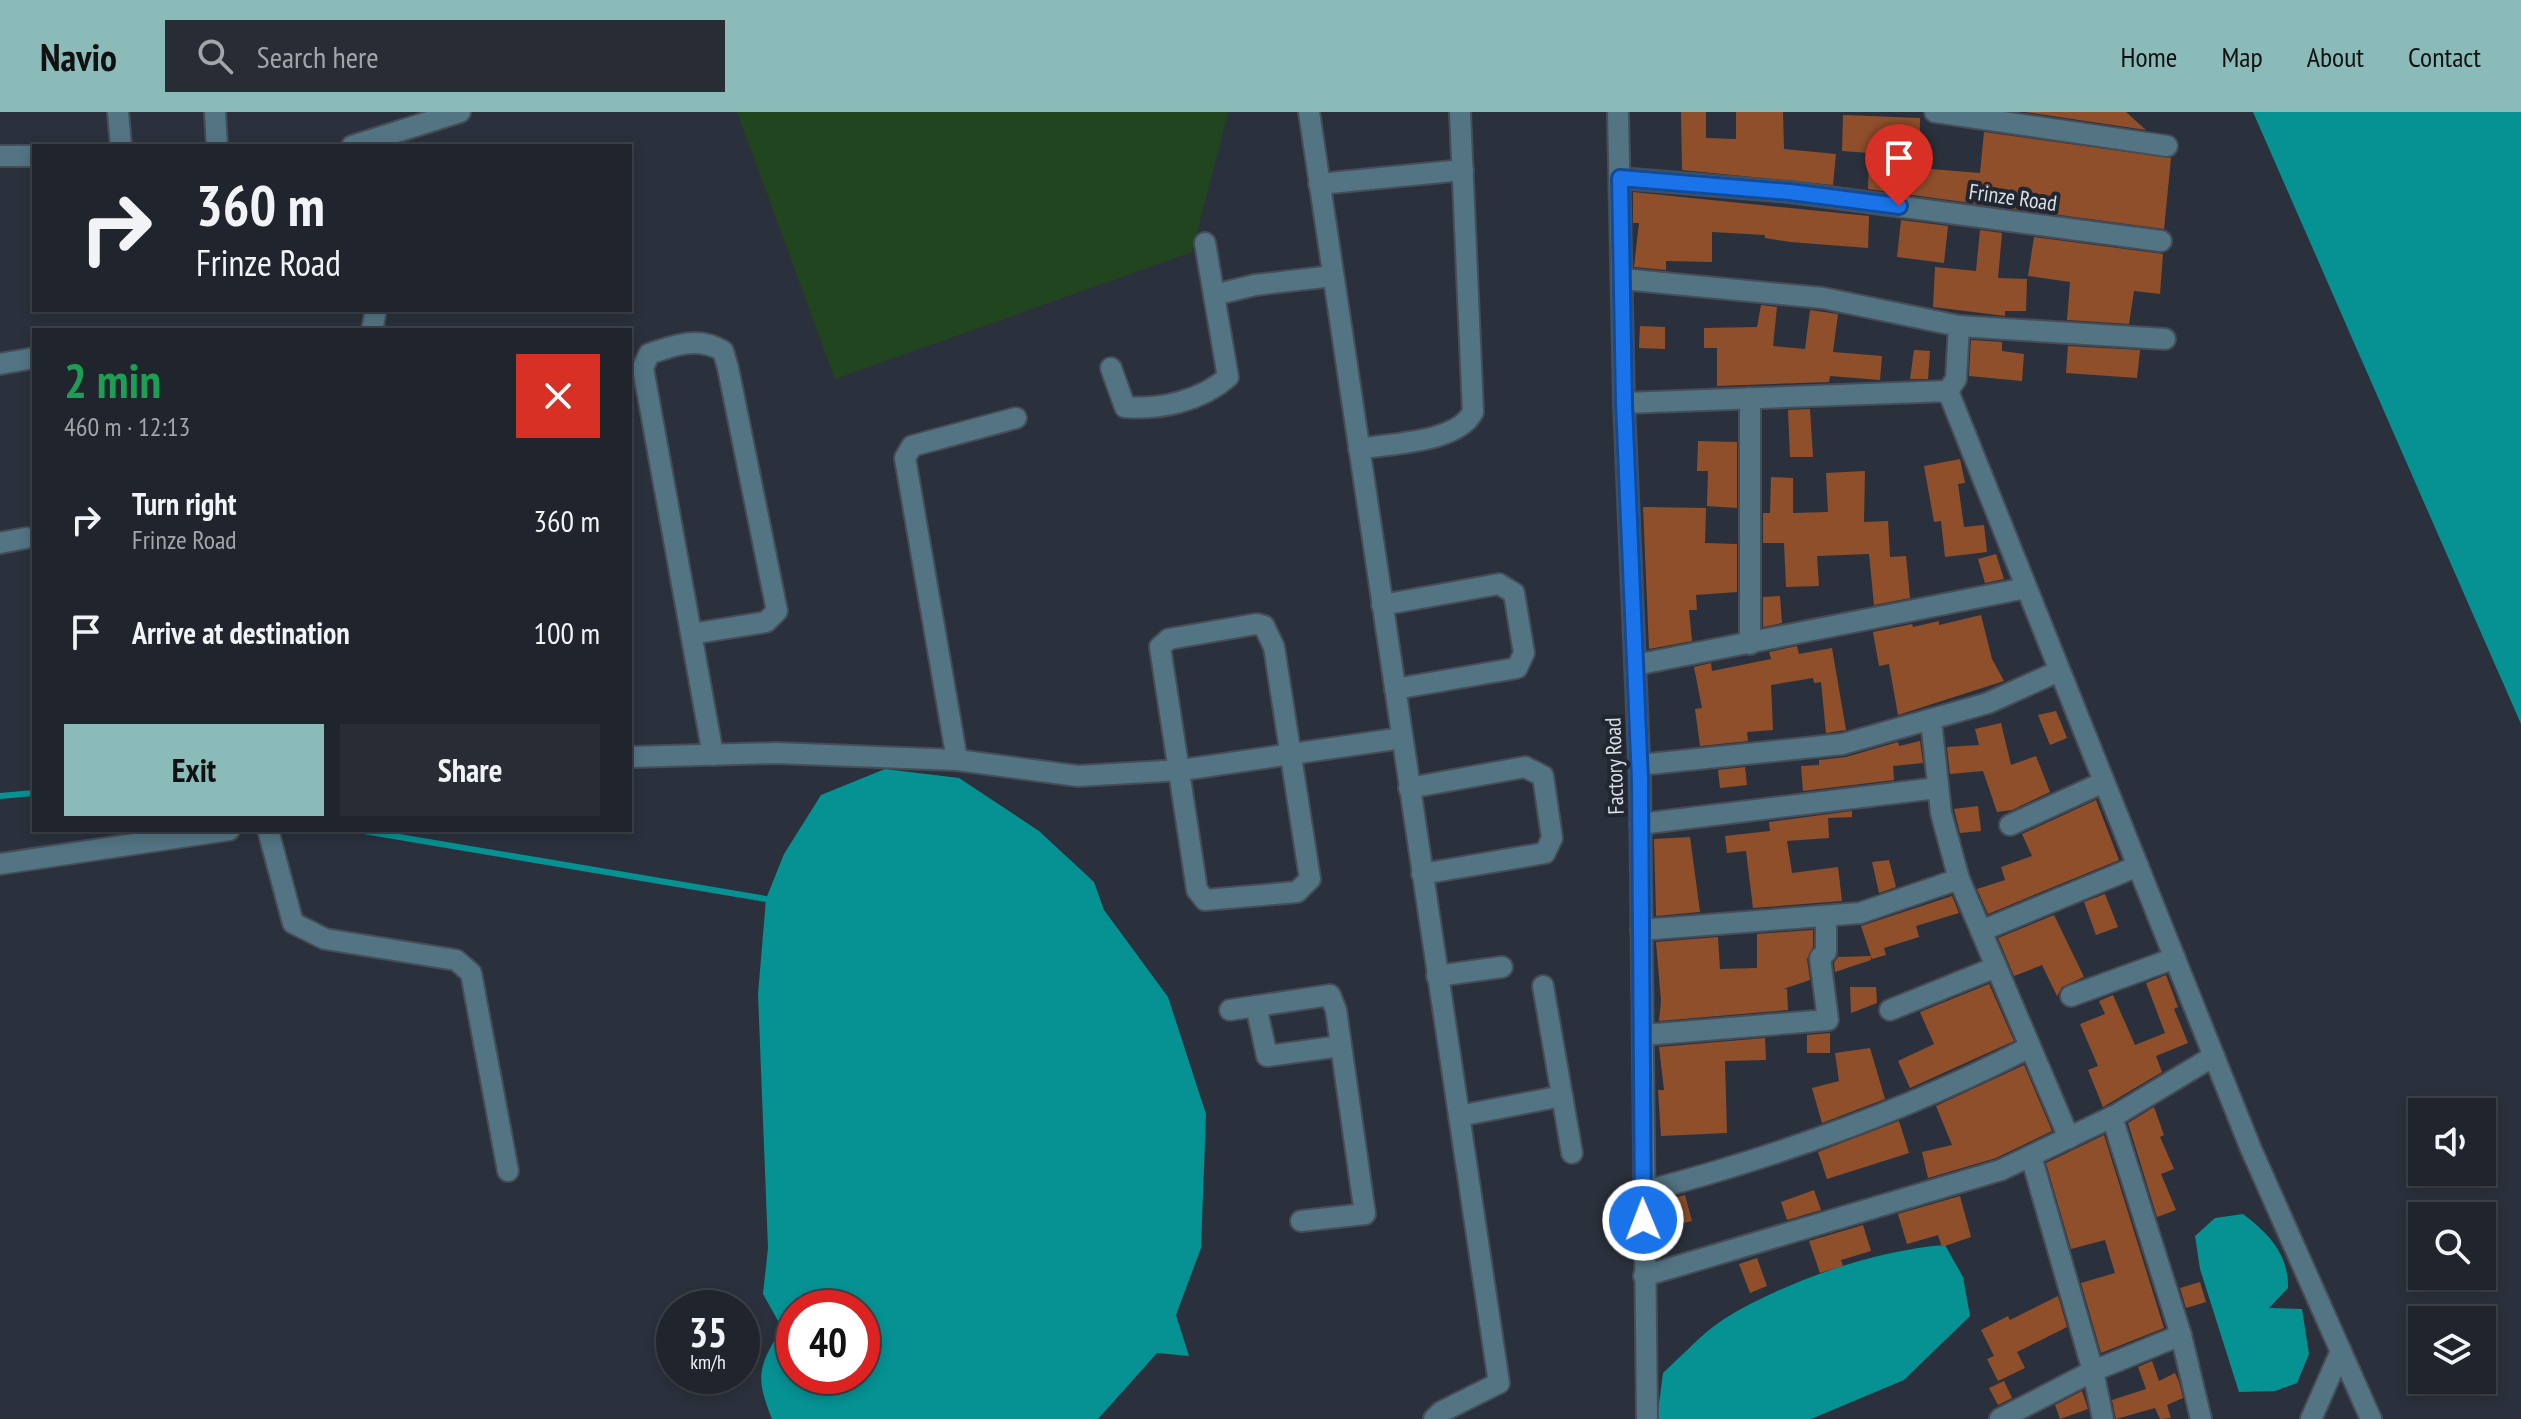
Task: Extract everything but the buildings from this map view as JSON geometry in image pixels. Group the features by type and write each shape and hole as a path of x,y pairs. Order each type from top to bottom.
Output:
{"street":[{"path":"118,112 121,144"},
{"path":"215,112 217,144"},
{"path":"366,144 406,138 460,112"},
{"path":"1309,112 1499,1383 1441,1412 1434,1419"},
{"path":"1359,449 1453,433 1467,423 1473,412 1460,112"},
{"name":"Factory Road","path":"1618,112 1624,403 1639,765 1647,1419"},
{"path":"1935,112 2167,146"},
{"path":"0,156 32,156"},
{"path":"1319,184 1463,170"},
{"name":"Frinze Road","path":"1620,178 1790,192 2161,241"},
{"path":"1111,368 1125,407 1152,409 1213,390 1228,377 1205,243"},
{"path":"1214,295 1255,285 1333,276"},
{"path":"1622,279 1823,298 1959,326 2165,339"},
{"path":"1948,391 1956,379 1959,326"},
{"path":"691,634 766,622 777,611 728,368 723,351 707,341 674,345 649,354 643,368 691,634 713,755"},
{"path":"0,364 32,358"},
{"path":"1624,403 1948,391"},
{"path":"1948,391 2214,1056 2371,1419"},
{"path":"1750,398 1750,644"},
{"path":"957,760 905,458 912,446 1016,418"},
{"path":"0,543 26,538"},
{"path":"1382,605 1499,584 1514,593 1524,653 1517,668 1395,689"},
{"path":"1635,665 2026,588"},
{"path":"1256,624 1264,626 1274,647 1290,755 1310,879 1297,892 1205,900 1197,890 1182,770 1160,647 1169,639 1256,624"},
{"path":"1639,765 1843,744 1988,703 2059,671"},
{"path":"1931,720 1937,788 1959,879 2069,1138"},
{"path":"632,757 776,753 957,760 1078,776 1182,770 1402,738"},
{"path":"1409,788 1525,767 1543,776 1552,838 1545,853 1422,874"},
{"path":"2010,825 2104,782"},
{"path":"1640,824 1937,788"},
{"path":"0,864 216,832"},
{"path":"269,832 293,923 325,939 456,960 471,973 508,1171"},
{"path":"1981,931 2138,866"},
{"path":"1641,930 1860,913 1959,879"},
{"path":"1643,1035 1828,1020 1820,958 1826,952 1826,917"},
{"path":"2071,996 2175,958"},
{"path":"1437,976 1502,967"},
{"path":"1890,1010 1996,967"},
{"path":"1543,986 1572,1153"},
{"path":"1230,1010 1330,995 1341,1046 1365,1214 1301,1221"},
{"path":"1256,1006 1267,1056 1341,1046"},
{"path":"1642,1192 1723,1170 1897,1111 2030,1047"},
{"path":"1644,1276 1986,1174 2112,1117 2214,1056"},
{"path":"1459,1116 1562,1096"},
{"path":"2112,1117 2181,1335 2201,1419"},
{"path":"2031,1156 2093,1371 2103,1419"},
{"path":"2004,1418 2093,1371 2181,1335"},
{"path":"2311,1419 2341,1351"}],"shaded area":[{"path":"737,112 1228,112 1192,252 835,379"},
{"path":"2253,112 2521,112 2521,724"},
{"path":"885,769 959,778 1039,831 1094,882 1104,910 1168,997 1206,1114 1201,1248 1176,1315 1189,1356 1157,1353 1098,1419 772,1419 761,1382 764,1363 776,1339 776,1394 880,1394 880,1290 776,1290 776,1317 763,1294 768,1248 758,994 766,899 784,854 821,795"},
{"path":"2243,1214 2275,1245 2285,1265 2288,1288 2269,1308 2302,1309 2309,1354 2297,1383 2275,1391 2239,1392 2200,1269 2195,1236 2215,1218"},
{"path":"1945,1245 1963,1277 1970,1316 1904,1380 1811,1419 1657,1419 1663,1373 1724,1319 1774,1293 1831,1270 1889,1253"}],"waterway":[{"path":"0,796 32,793"},
{"path":"370,832 766,899"}],"route":[{"path":"1643,1220 1640,780 1624,403 1620,178 1790,192 1899,206"}]}
